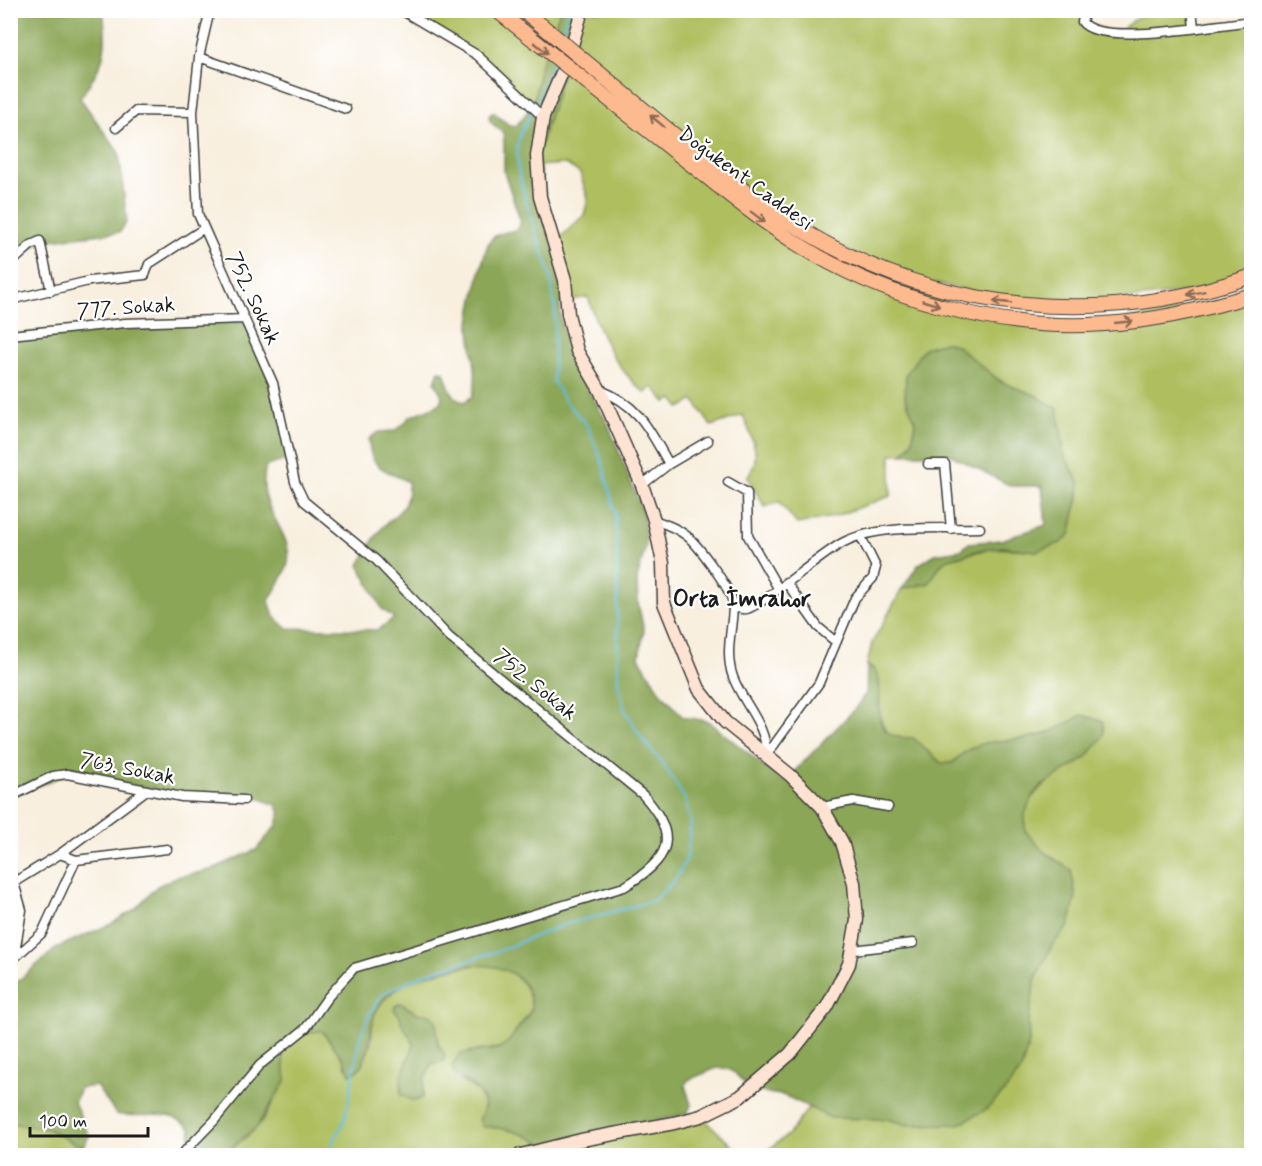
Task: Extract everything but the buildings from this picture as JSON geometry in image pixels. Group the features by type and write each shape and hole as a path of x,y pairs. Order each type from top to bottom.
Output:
{"main road":[{"name":"Doğukent Caddesi","path":"496,10 715,176 796,226 892,274 936,289 990,301 1049,308 1157,301 1215,289 1251,276"},
{"name":"Doğukent Caddesi","path":"522,10 715,176 760,219 798,244 886,288 923,301 986,316 1049,324 1102,325 1160,318 1251,295"}],"street":[{"name":"752. Sokak","path":"180,1155 214,1121 260,1065 306,1028 327,998 354,968 612,892 648,869 660,855 666,839 665,823 642,795 449,637 376,560 304,501 296,482 273,384 203,229 196,196 193,112 199,57 210,10"},
{"path":"401,10 477,55 543,117"},
{"path":"517,1155 570,1142 674,1123 701,1116 740,1098 790,1054 811,1028 842,980 853,950 857,920 854,884 842,842 822,807 725,722 699,689 664,603 663,563 654,520 642,485 600,390 577,351 568,314 565,280 540,197 537,156 543,117 567,63 582,10"},
{"path":"1085,10 1082,22 1087,28 1096,32 1143,33 1251,21"},
{"path":"1192,10 1194,27"},
{"path":"199,57 346,109"},
{"path":"116,128 136,111 193,112"},
{"path":"10,300 89,281 145,275 149,264 203,229"},
{"path":"10,264 32,245 40,242 51,291"},
{"name":"777. Sokak","path":"10,335 125,323 244,319"},
{"path":"600,390 621,398 635,412 669,464"},
{"path":"642,485 669,464 708,441"},
{"path":"928,464 945,464 951,529"},
{"path":"728,482 747,494 748,536 778,588"},
{"path":"654,520 667,524 689,538 726,584 733,606 728,658 733,677 767,742 766,756"},
{"path":"733,606 748,609 844,542 880,532 980,528"},
{"path":"766,756 819,683 830,663 836,642 855,598 876,572 876,567 861,537"},
{"path":"786,582 818,627 836,642"},
{"name":"763. Sokak","path":"10,797 53,776 66,774 144,792 182,797 244,800"},
{"path":"16,881 60,854 144,792"},
{"path":"822,807 853,801 888,807"},
{"path":"60,854 76,860 167,849"},
{"path":"12,961 42,933 76,860"},
{"path":"10,869 16,881 22,910 12,961"},
{"path":"853,950 913,943"}],"green space":[{"path":"1085,10 1082,22 1118,34 1135,19 1160,11 1192,11 1194,26 1251,21 1251,276 1215,289 1049,308 892,274 700,172 840,267 986,316 1102,325 1251,295 1251,1155 761,1155 789,1134 810,1106 831,1118 887,1119 908,1125 933,1124 1029,1043 1028,1023 1035,980 1052,945 1069,926 1071,870 1034,843 1026,831 1024,819 1026,807 1042,786 1065,769 1086,758 1082,716 1059,728 1031,738 996,741 975,746 952,763 941,763 913,738 896,739 888,734 880,717 873,668 867,665 872,643 902,589 929,583 941,564 959,556 1001,549 1037,551 1073,517 1079,500 1080,484 1064,455 1057,409 1006,384 990,373 905,397 916,427 913,439 902,454 891,454 891,496 833,517 797,524 779,502 765,507 747,477 755,462 755,454 743,415 711,426 694,400 680,408 673,399 666,402 653,387 645,393 616,361 597,324 588,297 567,301 556,254 561,237 584,215 588,199 580,173 566,164 537,166 537,156 582,11"},
{"path":"11,11 103,11 105,48 103,57 95,76 80,98 119,153 127,221 120,232 41,241 11,264"},
{"path":"401,11 560,11 541,64 533,105 491,66"},
{"path":"560,11 582,11 537,156 567,301 560,303 561,322 566,339 580,375 608,424 643,513 646,545 637,579 638,603 644,631 639,657 658,689 683,717 708,721 784,782 855,709 866,693 867,665 876,673 880,683 880,720 885,730 895,736 913,738 941,763 952,763 975,746 1044,734 1082,715 1103,721 1104,736 1086,758 1040,787 1033,795 1025,814 1025,831 1045,853 1071,870 1076,896 1069,926 1052,945 1035,980 1028,1023 1029,1043 1021,1070 1006,1090 987,1109 959,1124 908,1125 887,1119 831,1118 786,1096 750,1090 735,1073 728,1069 717,1068 688,1080 685,1085 691,1105 687,1114 547,1147 516,1132 483,1127 479,1120 485,1106 481,1093 453,1072 452,1065 460,1054 500,1048 509,1041 531,1011 526,988 512,974 492,967 468,966 443,970 418,978 397,988 382,1001 374,1018 366,1056 355,1073 350,1074 344,1060 322,1031 304,1035 292,1042 287,1046 283,1056 286,1081 256,1128 237,1142 225,1155 188,1155 191,1129 183,1122 165,1116 116,1114 96,1086 80,1088 74,1102 89,1136 84,1145 76,1144 48,1129 11,1123 11,987 58,947 111,924 135,909 157,886 177,877 210,870 256,850 277,825 280,813 276,805 256,797 222,800 67,774 11,797 11,335 55,330 244,321 273,383 291,459 266,466 264,481 269,507 288,551 287,568 269,601 274,616 287,628 378,630 394,618 382,609 359,565 373,540 403,506 408,492 408,482 376,463 372,457 369,439 378,432 394,431 409,417 440,404 442,396 435,382 439,371 444,372 456,397 464,402 472,397 475,371 470,321 484,256 492,238 516,230 521,222 504,172 504,134 490,121 489,116 493,112 509,125 516,126 533,105 541,64"},
{"path":"945,342 956,345 1001,382 1035,395 1058,409 1064,455 1080,484 1071,533 1061,543 1037,551 1002,547 986,548 946,560 929,583 902,589 918,565 935,554 961,550 969,543 1001,540 1046,525 1042,486 1011,486 949,454 902,454 911,445 916,423 905,397 906,374 924,348"},
{"path":"486,964 504,969 518,978 528,992 531,1010 509,1041 499,1048 467,1052 456,1078 472,1087 481,1096 484,1109 483,1127 516,1132 547,1147 701,1116 742,1155 225,1156 254,1131 268,1112 281,1083 284,1064 282,1055 294,1041 304,1034 322,1031 344,1060 346,1068 360,1068 372,1039 375,1014 383,1001 395,990 423,976 455,968"},
{"path":"400,1003 419,1014 431,1014 436,1021 438,1044 445,1055 443,1062 432,1063 424,1080 423,1098 414,1101 401,1095 401,1077 414,1044 400,1016 394,1010 395,1006"},
{"path":"11,1123 48,1129 75,1144 84,1145 75,1155 11,1156"}],"waterway":[{"path":"561,33 569,10"},
{"path":"535,107 553,62"},
{"path":"326,1156 345,1119 360,1038 369,1015 382,994 427,973 498,951 563,925 653,901 676,879 687,858 691,820 684,797 661,761 642,739 625,710 618,684 615,512 602,461 587,425 564,400 553,381 555,307 550,274 526,202 518,169 517,147 520,135 532,112"}],"district":[{"name":"Orta İmrahor","path":"742,598"}]}
